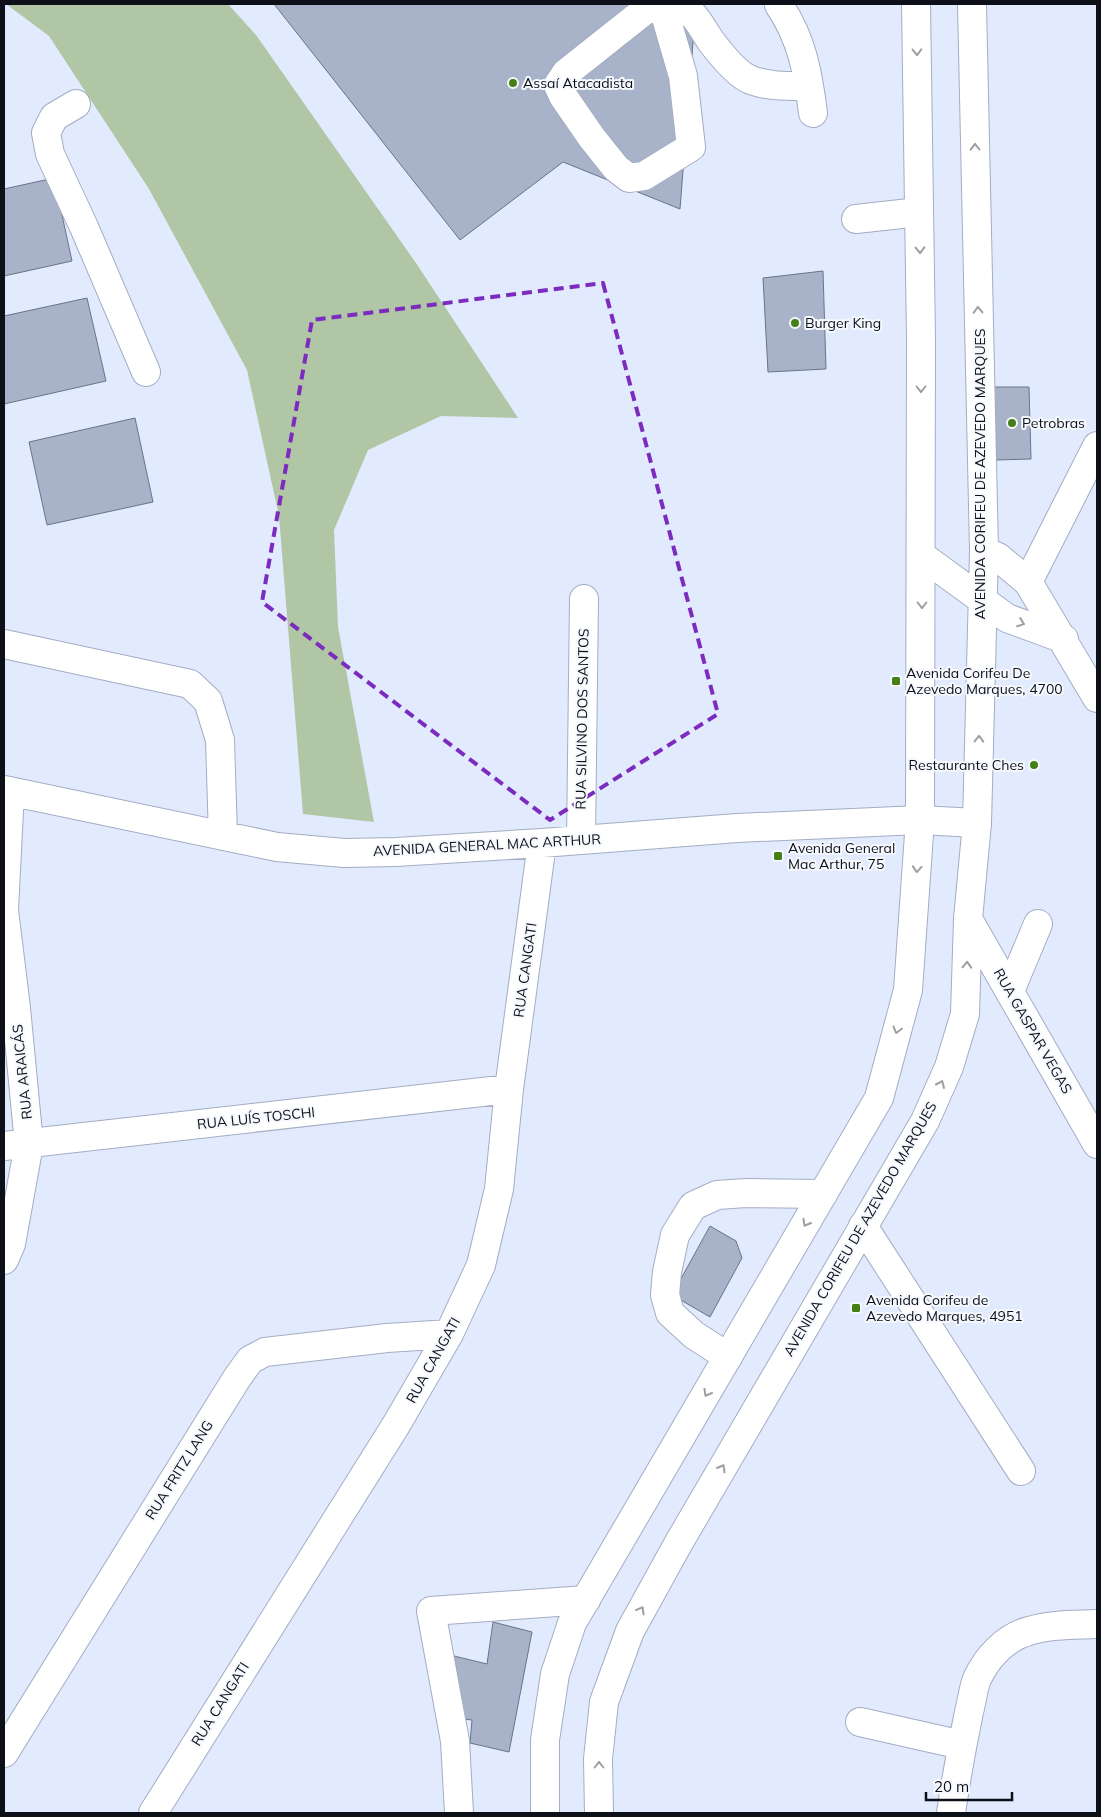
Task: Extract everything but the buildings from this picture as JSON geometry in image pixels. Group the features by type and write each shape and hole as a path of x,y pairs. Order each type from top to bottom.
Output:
{"street":[{"path":"653,4 566,73 558,85 563,96 592,138 616,168 629,178 644,176 691,147 683,76 662,4"},
{"path":"682,4 692,12 731,65 750,80 770,84 809,86"},
{"path":"545,1813 546,1740 555,1674 572,1623 879,1098 908,990 920,820 921,340 916,4"},
{"name":"AVENIDA CORIFEU DE AZEVEDO MARQUES","path":"599,1813 598,1759 604,1702 630,1631 678,1544 925,1121 948,1066 965,1014 968,919 977,823 984,551 972,4"},
{"path":"780,5 791,22 797,38 807,71 813,113"},
{"path":"76,104 54,118 46,133 50,154 84,227 146,372"},
{"path":"856,219 919,212"},
{"path":"1028,582 1097,446"},
{"path":"984,551 998,557 1028,582 1064,639 1097,698"},
{"path":"922,556 1007,618 1064,639"},
{"name":"RUA SILVINO DOS SANTOS","path":"581,840 584,599"},
{"path":"4,644 190,684 208,701 220,740 223,836"},
{"name":"AVENIDA GENERAL MAC ARTHUR","path":"7,791 277,847 344,853 396,852 542,843 737,828 920,820 977,823"},
{"name":"RUA ARAICÁS","path":"4,1260 10,1244 16,1145 16,1008 4,910 7,791"},
{"name":"RUA CANGATI","path":"153,1813 396,1425 449,1334 481,1265 499,1189 509,1089 542,843"},
{"name":"RUA GASPAR VEGAS","path":"968,919 1097,1144"},
{"path":"1010,991 1038,924"},
{"name":"RUA LUÍS TOSCHI","path":"16,1145 509,1089"},
{"path":"728,1357 694,1335 670,1313 665,1295 667,1272 675,1235 693,1206 717,1195 746,1193 823,1194"},
{"path":"863,1226 1021,1471"},
{"name":"RUA FRITZ LANG","path":"4,1753 250,1360 265,1352 387,1338 449,1334"},
{"path":"459,1813 455,1741 431,1611 586,1600"},
{"path":"950,1813 962,1744 977,1680 985,1665 1012,1638 1028,1631 1048,1626 1097,1624"},
{"path":"860,1722 962,1744"}],"highlighted area":[{"path":"603,283 718,714 550,820 262,602 312,320"}],"green space":[{"path":"6,4 228,4 256,35 416,263 518,418 441,416 368,450 334,530 338,627 374,822 303,814 279,516 247,370 149,189 49,36"}],"place":[{"name":"Assaí Atacadista","path":"513,83"},
{"name":"Burger King","path":"795,323"},
{"name":"Petrobras","path":"1012,423"},
{"name":"Avenida Corifeu De Azevedo Marques, 4700","path":"896,681"},
{"name":"Restaurante Ches","path":"1034,765"},
{"name":"Avenida General Mac Arthur, 75","path":"778,856"},
{"name":"Avenida Corifeu de Azevedo Marques, 4951","path":"856,1308"}]}
